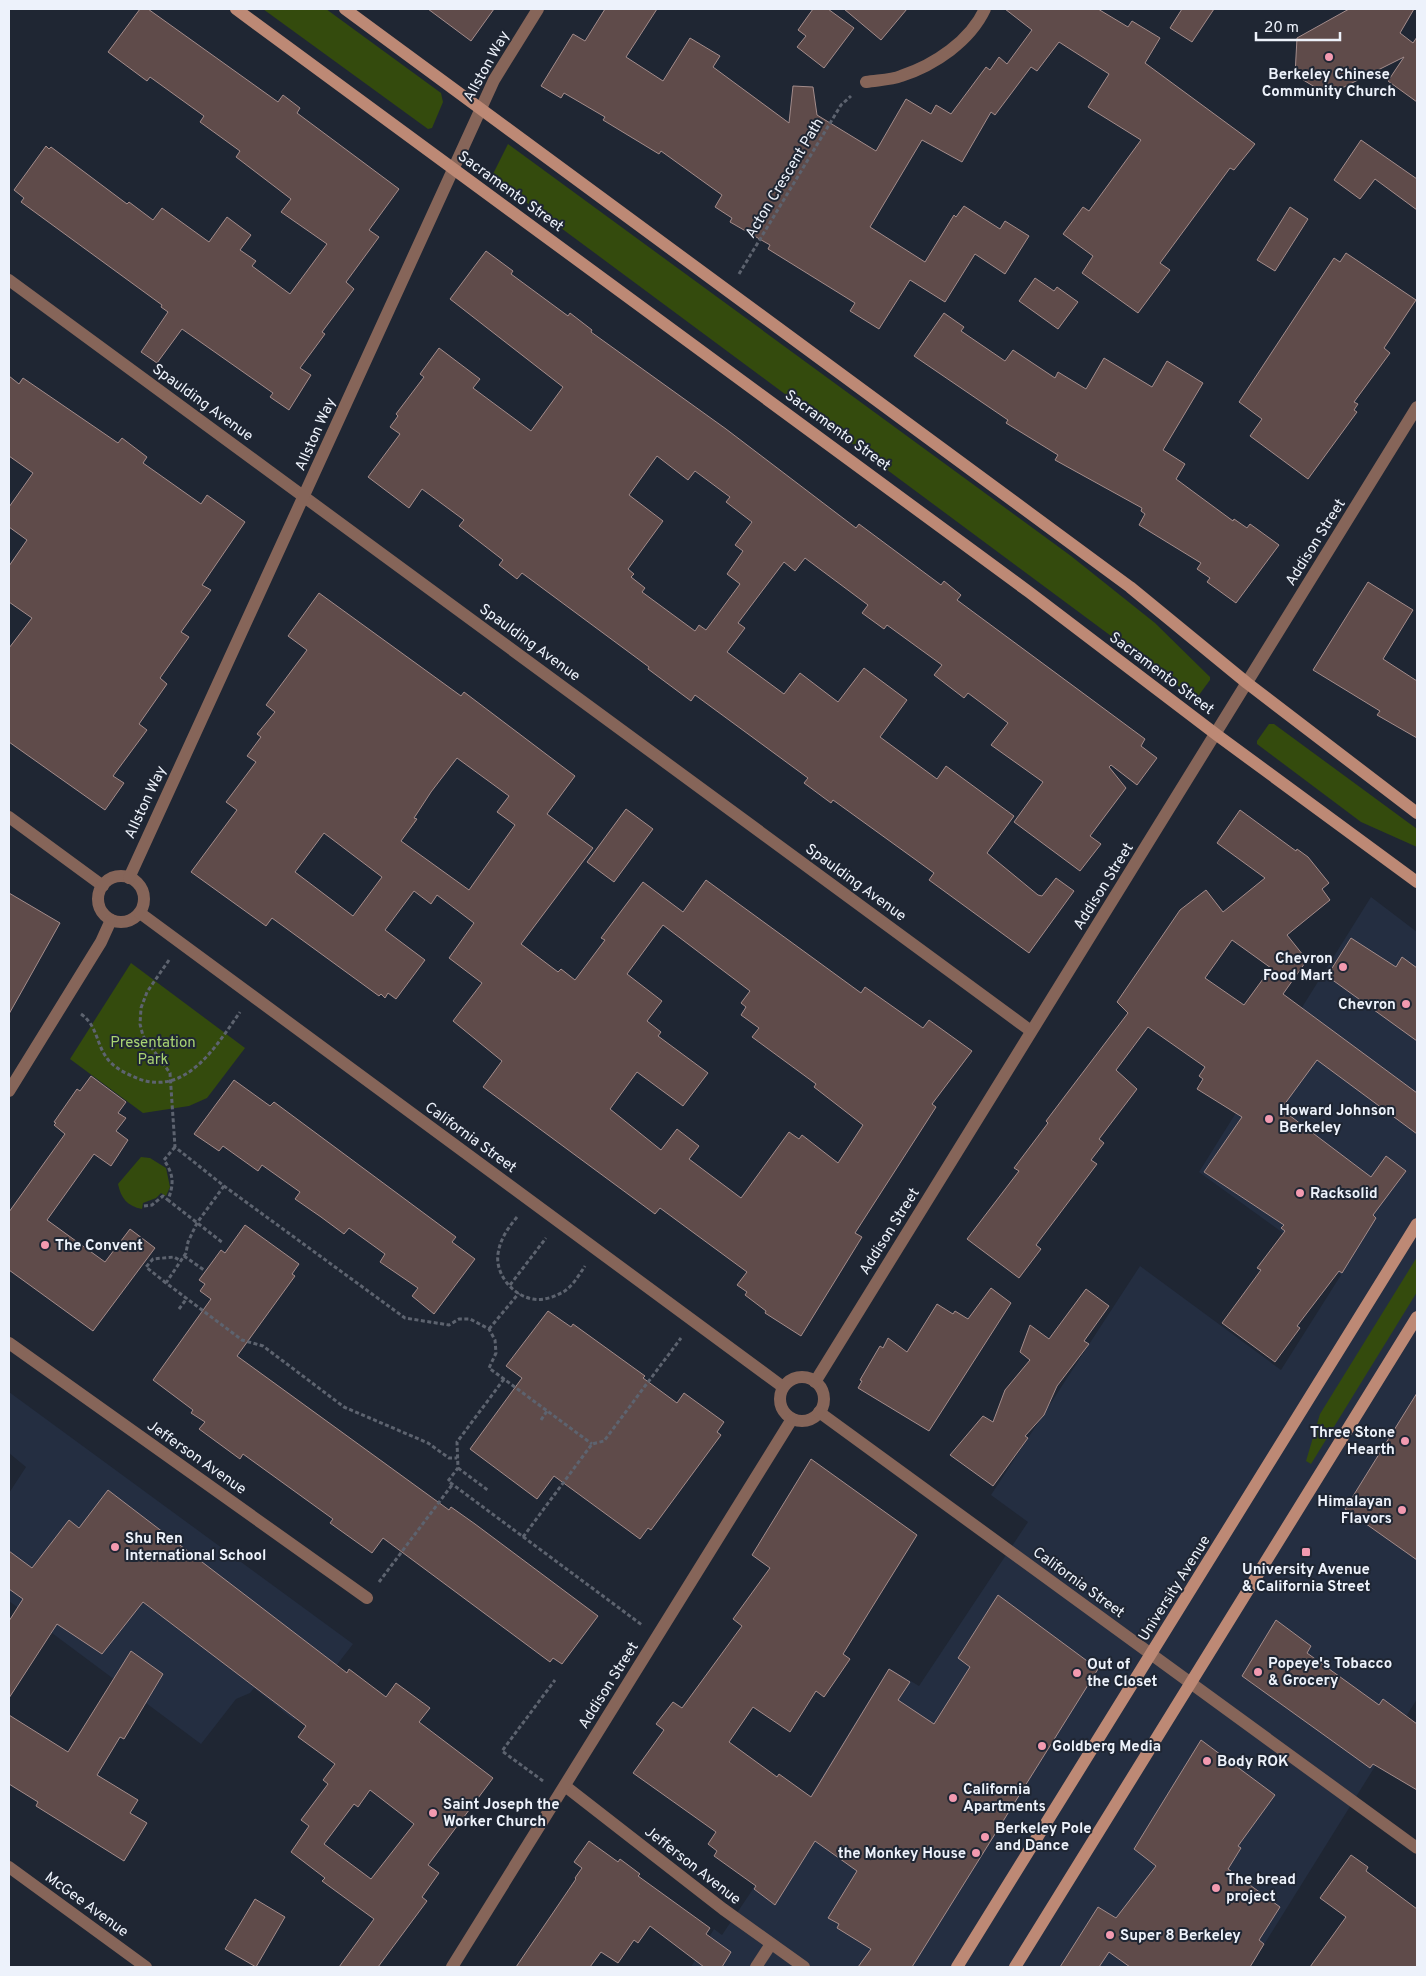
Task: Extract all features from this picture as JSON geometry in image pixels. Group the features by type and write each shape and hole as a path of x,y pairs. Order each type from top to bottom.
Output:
{"street":[{"name":"Sacramento Street","path":"236,9 1006,574 1217,735 1417,882"},
{"path":"345,9 1130,587 1247,683 1417,813"},
{"name":"Allston Way","path":"129,878 494,80 538,9"},
{"path":"866,82 900,77 933,63 960,42 985,9"},
{"name":"Spaulding Avenue","path":"9,280 1031,1031"},
{"name":"Addison Street","path":"815,1382 1031,1031 1217,735 1417,407"},
{"path":"9,818 103,886"},
{"path":"115,878 129,878 136,881 143,893 143,906 140,913 126,922 111,920 101,911 99,905 100,892 103,886 115,878"},
{"name":"California Street","path":"140,913 783,1387"},
{"path":"9,1091 102,942 111,920"},
{"name":"University Avenue","path":"957,1967 1152,1655 1417,1224"},
{"path":"1014,1967 1417,1317"},
{"name":"Jefferson Avenue","path":"9,1343 367,1598"},
{"path":"802,1377 815,1382 823,1393 822,1406 819,1412 807,1420 792,1419 782,1409 780,1394 783,1387 795,1378 802,1377"},
{"name":"California Street","path":"819,1412 1417,1848"},
{"name":"Addison Street","path":"452,1967 792,1419"},
{"name":"Jefferson Avenue","path":"562,1789 770,1944 804,1967"},
{"name":"McGee Avenue","path":"9,1867 146,1967"},
{"path":"756,1967 770,1944"}],"path":[{"name":"Acton Crescent Path","path":"728,292 841,105 866,82"},
{"path":"168,1200 173,1188 174,1177 164,1160 175,1146 170,1073 143,1036 140,1016 147,992 182,943"},
{"path":"64,1002 92,1022 101,1049 118,1069 150,1082 183,1076 210,1055 252,996"},
{"path":"175,1146 224,1186 405,1318 449,1325 459,1319 470,1319 489,1329 495,1340 496,1353 489,1368 592,1444"},
{"path":"166,1282 184,1256 197,1222 224,1186"},
{"path":"144,1206 152,1205 163,1196 224,1243"},
{"path":"529,1200 505,1234 498,1255 498,1270 503,1278 519,1293 532,1299 548,1298 564,1291 597,1250"},
{"path":"510,1285 558,1221"},
{"path":"181,1261 174,1256 153,1259 146,1267 242,1340 263,1346 344,1407 428,1443 449,1458 457,1458"},
{"path":"184,1256 204,1270"},
{"path":"489,1329 519,1293"},
{"path":"179,1310 187,1298"},
{"path":"523,1537 592,1444 604,1440 693,1321"},
{"path":"504,1379 456,1442 458,1468 448,1481 657,1636"},
{"path":"541,1420 548,1411"},
{"path":"458,1468 489,1491"},
{"path":"367,1598 452,1485"},
{"path":"555,1680 502,1751 562,1789"}],"shaded area":[{"path":"1371,897 1417,932 1417,1699 1250,1967 691,1967 714,1929 722,1935 751,1892 889,1668 919,1686 1028,1522 991,1495 1140,1266 1281,1370 1341,1275 1199,1172"},
{"name":"Shu Ren International School","path":"9,1392 353,1644 294,1720 254,1688 250,1693 236,1699 201,1744 9,1601 9,1493 26,1467 9,1453"}],"green space":[{"path":"263,9 326,9 441,93 443,102 432,128 428,129"},
{"path":"508,144 1071,556 1155,623 1210,677 1210,680 1196,699 495,179 493,174"},
{"path":"1269,724 1274,724 1417,829 1417,847 1361,822 1257,744 1257,741"},
{"name":"Presentation Park","path":"131,963 245,1048 207,1098 189,1106 143,1113 70,1059"},
{"path":"141,1157 150,1158 166,1168 170,1187 166,1196 161,1193 156,1198 143,1203 142,1209 132,1206 125,1201 118,1184"},
{"path":"1417,1257 1417,1292 1311,1464 1306,1461 1320,1414"}],"building":[{"path":"140,9 148,9 278,102 283,95 300,108 297,113 399,189 369,230 379,237 346,282 354,289 322,332 325,334 300,368 311,375 289,410 270,397 273,393 182,329 157,363 141,352 168,312 161,307 162,305 21,202 24,198 14,190 46,146 49,149 51,147 127,204 129,202 153,220 162,208 209,242 227,217 251,235 240,250 256,261 252,266 290,294 327,244 281,212 291,199 236,157 240,151 200,122 204,116 150,77 147,81 108,52"},
{"path":"428,9 494,9 471,41"},
{"path":"605,9 657,9 626,57 663,81 690,38 720,56 713,67 789,123 793,86 813,87 817,115 876,151 906,99 931,114 936,105 951,114 986,67 990,70 999,57 1007,64 1032,30 1005,9 1098,9 1128,27 1132,21 1160,38 1145,63 1255,144 1234,170 1230,168 1160,263 1170,270 1138,313 1082,273 1093,256 1063,234 1083,207 1089,211 1141,140 1088,107 1109,74 1059,42 1037,71 1031,67 995,115 991,112 962,162 922,140 870,227 925,262 954,215 956,217 964,206 1000,229 1005,221 1029,236 1005,274 975,254 945,302 910,280 879,329 850,311 855,303 768,249 770,245 730,222 732,218 715,207 722,195 661,151 659,154 603,120 605,117 564,93 561,98 541,86 573,34 585,41"},
{"path":"813,9 828,9 854,28 824,68 797,47 806,36 798,30"},
{"path":"844,9 907,9 881,40"},
{"path":"1182,9 1214,9 1192,42 1170,28"},
{"name":"Berkeley Chinese Community Church","path":"1349,9 1414,9 1400,33 1413,43 1417,37 1417,102 1388,81 1404,57 1328,95 1295,75 1297,38"},
{"path":"1361,140 1417,179 1417,210 1375,179 1360,199 1334,180"},
{"path":"1290,207 1308,219 1275,271 1257,260"},
{"path":"486,251 513,271 511,274 568,316 570,313 592,330 591,332 726,429 856,528 859,524 941,585 944,581 961,595 957,600 1145,739 1141,746 1157,758 1137,785 1111,765 1109,767 1126,788 1090,836 1101,844 1080,871 1014,822 1043,782 991,745 1008,723 968,693 964,698 934,675 942,665 887,625 884,629 862,613 868,605 805,558 795,571 784,562 738,623 745,628 727,652 784,694 800,673 838,702 864,668 907,700 880,737 937,779 946,766 1014,816 987,853 1038,895 1042,896 1056,878 1074,891 1029,953 929,880 934,873 833,800 831,803 804,783 808,778 695,695 691,701 648,669 649,667 522,573 517,579 499,565 503,560 459,526 464,520 422,489 409,508 368,477 400,434 390,427 398,416 396,414 424,377 420,374 439,348 480,379 473,388 531,431 563,387 450,299","holes":["657,456 688,480 695,471 730,497 726,502 752,522 735,545 743,551 727,574 740,584 706,630 699,625 695,631 642,592 645,588 631,577 634,574 628,569 663,521 629,495"]},
{"path":"1346,253 1416,300 1384,348 1390,353 1354,402 1358,404 1354,410 1357,412 1308,479 1250,436 1262,419 1239,402 1334,258 1340,262"},
{"path":"1035,278 1054,291 1057,287 1078,302 1058,329 1019,301"},
{"path":"944,313 964,327 961,331 1005,361 1013,350 1055,378 1058,372 1086,389 1104,358 1152,387 1167,361 1203,383 1163,450 1185,464 1176,479 1233,521 1234,519 1247,528 1250,524 1279,545 1236,603 1207,582 1210,578 1197,569 1201,563 1139,525 1145,514 1141,511 1142,508 1055,460 1058,455 1006,423 1008,420 914,356"},
{"path":"9,376 19,384 23,378 118,443 122,438 147,457 143,463 201,504 207,495 245,522 202,585 211,590 181,632 189,637 160,678 167,684 139,724 147,730 113,776 124,783 105,810 9,742 9,648 32,618 9,602 9,566 27,540 9,527 9,507 33,473 9,456"},
{"path":"1368,582 1413,610 1383,659 1417,681 1417,738 1377,715 1380,711 1313,670"},
{"path":"319,593 461,696 464,692 575,776 547,814 593,848 521,944 558,972 561,969 575,980 605,940 601,938 643,882 683,912 706,880 861,993 865,987 923,1028 929,1020 972,1051 932,1104 936,1107 855,1233 862,1237 801,1336 765,1313 766,1311 745,1295 747,1292 737,1285 747,1272 660,1208 655,1214 483,1087 502,1061 453,1021 482,983 449,958 474,923 437,895 431,904 414,891 385,930 425,960 396,999 388,993 385,998 381,994 379,996 272,918 266,926 191,872 237,810 226,802 256,762 247,756 261,737 257,734 275,712 266,705 307,650 288,636","holes":["457,758 509,796 497,812 515,825 469,890 401,841 417,819 414,818 431,792","324,833 382,877 353,916 295,872","663,925 750,991 741,1003 746,1007 741,1015 759,1028 752,1037 816,1084 814,1087 863,1125 838,1163 802,1135 799,1139 789,1132 741,1198 689,1159 699,1146 677,1129 661,1150 610,1109 637,1072 683,1106 708,1073 658,1036 661,1032 647,1021 662,1001 627,974"]},
{"path":"626,809 653,829 614,882 587,862"},
{"path":"1240,810 1296,851 1297,849 1308,857 1329,883 1322,889 1330,900 1287,935 1307,960 1283,994 1417,1093 1417,1134 1317,1060 1281,1109 1371,1177 1386,1156 1406,1171 1373,1215 1376,1218 1342,1273 1339,1271 1297,1326 1300,1328 1275,1362 1222,1323 1261,1270 1257,1268 1285,1231 1281,1228 1284,1225 1204,1172 1242,1117 1197,1089 1203,1079 1199,1076 1205,1067 1148,1027 1116,1070 1137,1089 1099,1139 1104,1143 1091,1160 1097,1164 1036,1245 1041,1249 1019,1278 967,1239 1019,1171 1014,1168 1048,1123 1046,1121 1128,1013 1117,1002 1180,910 1206,890 1223,912 1265,878 1217,843","holes":["1232,940 1271,968 1244,1005 1205,978"]},
{"path":"9,893 60,923 9,1014"},
{"path":"1351,938 1396,967 1402,957 1417,968 1417,1041 1327,976"},
{"name":"The Convent","path":"91,1076 126,1102 118,1113 126,1118 116,1131 128,1140 111,1166 94,1154 47,1220 105,1262 130,1229 155,1248 93,1331 9,1270 9,1212 65,1134 54,1125 56,1123 54,1122 77,1089 80,1091"},
{"path":"234,1080 270,1106 274,1102 456,1237 452,1242 475,1259 434,1314 412,1296 418,1288 380,1262 385,1254 349,1228 344,1234 295,1199 300,1192 262,1165 258,1171 223,1146 219,1151 194,1134"},
{"path":"245,1225 299,1264 292,1274 295,1276 237,1356 449,1510 451,1507 475,1524 598,1616 562,1664 553,1658 550,1662 383,1538 372,1553 330,1523 333,1519 243,1454 240,1459 199,1429 205,1422 191,1413 193,1410 153,1380 211,1299 200,1291 205,1284 199,1280 221,1250 225,1253"},
{"path":"991,1288 1011,1303 929,1431 858,1388 862,1381 860,1380 880,1346 883,1348 888,1338 907,1352 937,1304 953,1314 955,1311 968,1319"},
{"path":"1086,1289 1109,1306 1084,1341 1089,1344 1057,1386 1044,1415 1025,1436 1028,1438 993,1486 950,1455 983,1416 993,1422 1005,1390 1030,1360 1020,1352 1030,1325 1049,1339"},
{"path":"548,1311 571,1327 573,1324 645,1376 643,1378 677,1403 684,1393 724,1422 717,1432 721,1435 651,1530 648,1528 640,1539 554,1476 537,1499 470,1449 522,1378 506,1366"},
{"path":"1417,1393 1417,1560 1345,1509"},
{"path":"811,1459 917,1535 843,1654 850,1659 824,1697 816,1691 790,1732 753,1707 729,1742 777,1777 779,1774 811,1797 889,1669 910,1682 898,1700 934,1724 970,1667 958,1658 998,1595 1098,1669 912,1967 858,1967 871,1949 837,1928 839,1924 828,1918 857,1871 815,1841 775,1905 754,1889 756,1886 714,1856 717,1851 708,1844 716,1832 633,1773 664,1730 656,1724 673,1702 682,1708 742,1626 733,1619 770,1568 752,1555"},
{"path":"108,1490 347,1673 349,1669 386,1697 396,1683 430,1708 419,1722 493,1778 428,1865 439,1873 422,1897 427,1901 378,1967 339,1967 374,1919 322,1881 325,1878 291,1852 309,1826 301,1820 328,1784 323,1780 335,1764 298,1737 306,1726 143,1602 102,1654 57,1624 9,1698 9,1621 23,1599 9,1589 9,1551 32,1568 69,1520 79,1528","holes":["370,1790 414,1824 371,1879 324,1844 354,1804 358,1807"]},
{"path":"1276,1620 1311,1646 1307,1653 1379,1705 1383,1699 1417,1724 1417,1790 1373,1764 1370,1768 1242,1676"},
{"path":"131,1651 163,1674 124,1739 120,1737 97,1775 138,1800 130,1813 147,1823 124,1861 36,1806 38,1802 9,1784 9,1715 68,1752"},
{"path":"1201,1740 1275,1795 1238,1846 1241,1848 1228,1869 1280,1907 1259,1940 1264,1944 1250,1967 1130,1967 1109,1952 1099,1967 1060,1967 1098,1907 1116,1918 1156,1866 1134,1849"},
{"path":"589,1841 618,1862 620,1859 640,1874 638,1876 710,1928 706,1934 731,1952 722,1967 704,1967 650,1926 638,1943 634,1940 618,1963 601,1952 590,1967 516,1967 576,1879 582,1868 574,1862"},
{"path":"1351,1855 1368,1867 1366,1871 1417,1909 1417,1967 1310,1967 1346,1917 1320,1898"},
{"path":"255,1899 285,1917 256,1967 225,1949"}],"place":[{"name":"Berkeley Chinese Community Church","path":"1329,57"},
{"name":"Chevron Food Mart","path":"1343,967"},
{"name":"Chevron","path":"1406,1004"},
{"name":"Howard Johnson Berkeley","path":"1269,1119"},
{"name":"Racksolid","path":"1300,1193"},
{"name":"The Convent","path":"45,1245"},
{"name":"Three Stone Hearth","path":"1405,1441"},
{"name":"Himalayan Flavors","path":"1402,1510"},
{"name":"Shu Ren International School","path":"115,1547"},
{"name":"University Avenue & California Street","path":"1306,1552"},
{"name":"Popeye's Tobacco & Grocery","path":"1258,1672"},
{"name":"Out of the Closet","path":"1077,1673"},
{"name":"Goldberg Media","path":"1042,1746"},
{"name":"Body ROK","path":"1207,1761"},
{"name":"California Apartments","path":"953,1798"},
{"name":"Saint Joseph the Worker Church","path":"433,1813"},
{"name":"Berkeley Pole and Dance","path":"985,1837"},
{"name":"the Monkey House","path":"976,1853"},
{"name":"The bread project","path":"1216,1888"},
{"name":"Super 8 Berkeley","path":"1110,1935"}]}
